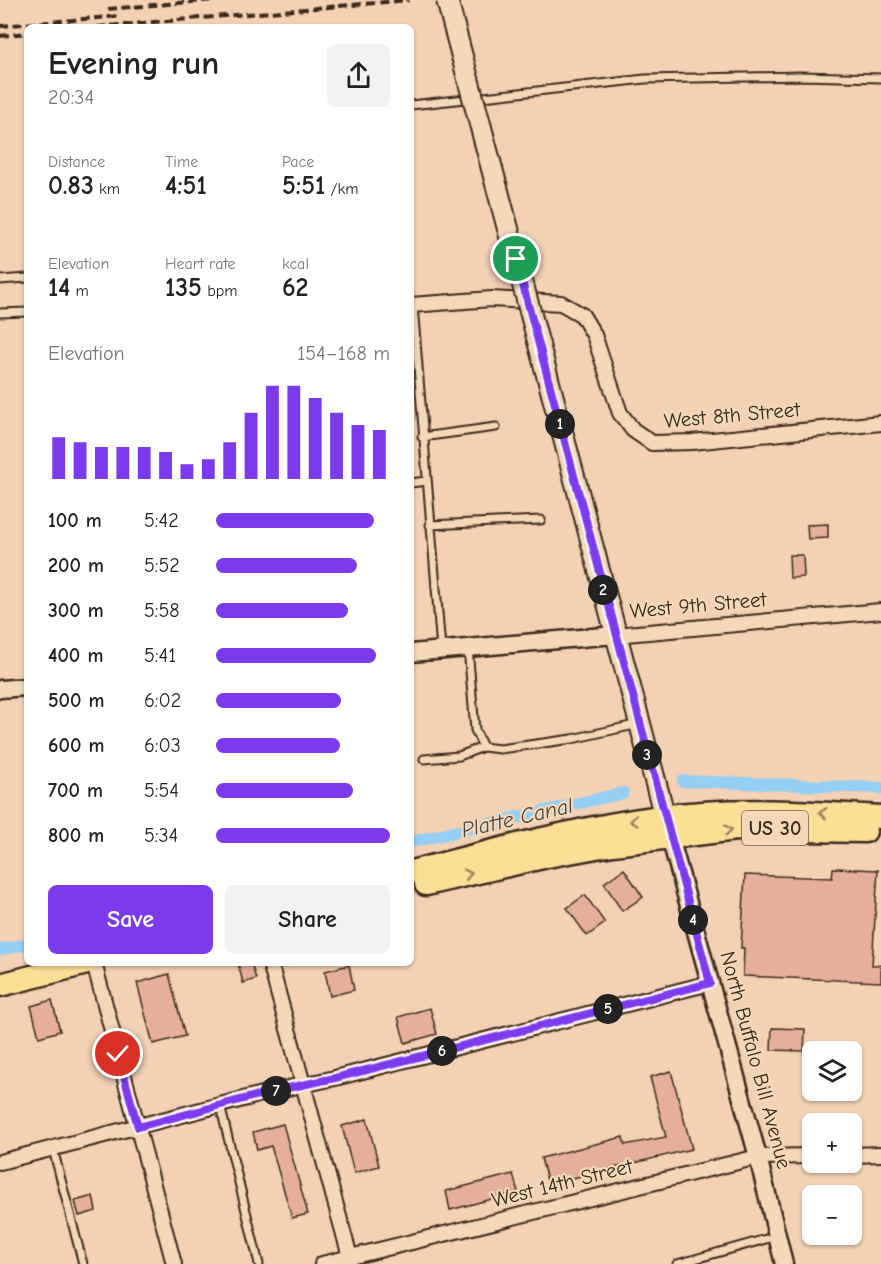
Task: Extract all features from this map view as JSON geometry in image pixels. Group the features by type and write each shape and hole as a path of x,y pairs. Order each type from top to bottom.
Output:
{"main road":[{"name":"North Buffalo Bill Avenue","path":"447,0 667,827"},
{"name":"US 30","path":"414,886 547,856 613,844 667,827 787,810 881,817"},
{"name":"US 30","path":"414,871 607,825 881,831"},
{"path":"0,985 75,966"}],"street":[{"name":"West 8th Street","path":"414,305 492,299 561,303 582,315 594,335 620,413 633,430 652,443 692,442 881,423"},
{"name":"West 9th Street","path":"414,653 881,611"},
{"path":"0,689 24,687"},
{"name":"North Buffalo Bill Avenue","path":"667,827 758,1157 784,1264"},
{"path":"95,966 174,1264"},
{"path":"271,966 350,1257"},
{"path":"0,1162 710,983"},
{"path":"862,1155 881,1154"},
{"name":"West 14th Street","path":"322,1264 758,1157 802,1156"}],"lane":[{"path":"414,105 645,80 801,76 881,78"},
{"path":"0,280 24,278"},
{"path":"0,313 24,312"},
{"path":"414,330 441,650"},
{"path":"414,405 420,405"},
{"path":"422,437 496,426"},
{"path":"414,483 426,481"},
{"path":"430,525 541,520"},
{"path":"468,648 475,730 483,747"},
{"path":"424,759 459,756 483,747 500,749 572,739 639,724"},
{"path":"220,1105 259,1264"},
{"path":"53,1149 83,1264"},
{"path":"677,1264 777,1236"}],"building":[{"path":"828,524 828,538 808,539 807,525"},
{"path":"789,555 803,555 804,577 790,578"},
{"path":"833,868 878,870 872,965 881,965 881,982 743,976 744,948 741,948 745,875 832,878"},
{"path":"624,869 643,897 622,911 604,883"},
{"path":"585,895 605,923 587,936 567,908"},
{"path":"239,966 252,966 256,979 243,983"},
{"path":"349,966 354,990 330,996 325,971"},
{"path":"169,974 185,1036 153,1044 137,983"},
{"path":"52,1000 60,1031 39,1037 31,1006"},
{"path":"430,1008 437,1034 405,1043 398,1017"},
{"path":"772,1028 805,1029 802,1051 771,1050"},
{"path":"671,1071 692,1149 548,1184 541,1158 623,1137 625,1145 666,1137 650,1077"},
{"path":"367,1119 379,1166 354,1173 342,1126"},
{"path":"283,1124 308,1214 292,1218 271,1146 257,1150 253,1132"},
{"path":"513,1174 518,1192 450,1210 446,1191"},
{"path":"93,1196 96,1211 79,1216 75,1201"}],"waterway":[{"name":"Platte Canal","path":"683,781 881,788"},
{"name":"Platte Canal","path":"414,841 623,793"},
{"path":"0,950 24,945"}],"railway":[{"path":"108,9 215,0"},
{"path":"132,24 409,0"},
{"path":"0,26 120,16"},
{"path":"0,36 24,33"}],"route":[{"path":"118,1054 138,1127 710,983 516,259"}]}
